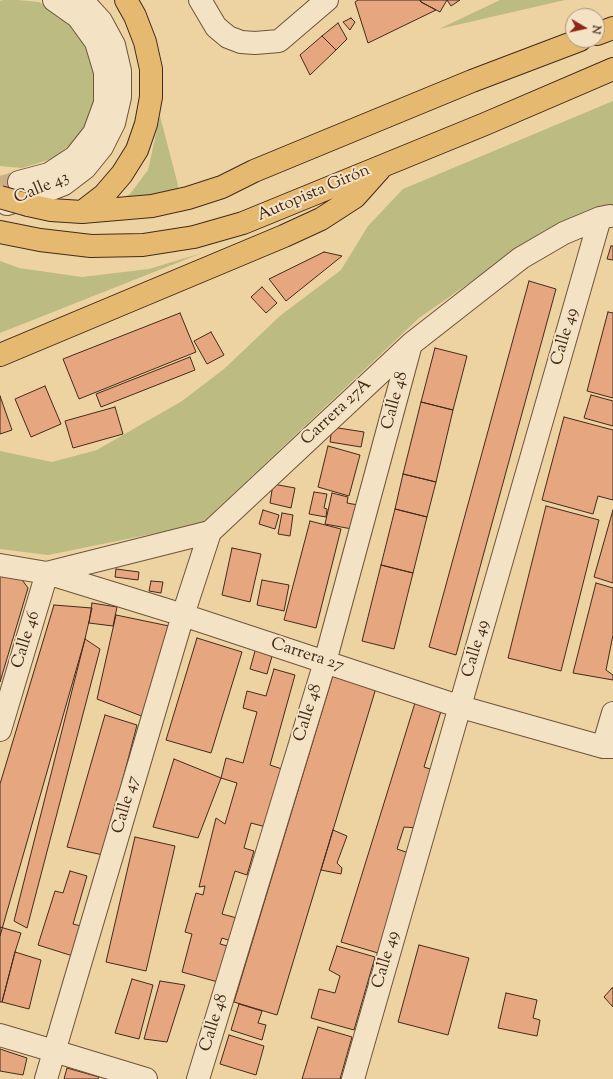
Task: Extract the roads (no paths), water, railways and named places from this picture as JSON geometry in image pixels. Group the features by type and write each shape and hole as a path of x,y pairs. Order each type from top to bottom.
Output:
{"highway":[{"path":"82,212 104,195 122,174 137,150 146,124 151,96 151,69 145,42 135,16 126,0"},
{"path":"0,197 52,210 82,212 152,206 188,198 222,186 254,171 472,80 565,46"},
{"name":"Autopista Girón","path":"0,232 40,240 91,246 143,245 194,237 244,223 485,124 613,69"},
{"path":"0,355 321,219 355,197 384,165"}],"street":[{"name":"Calle 43","path":"19,182 49,174 75,157 94,132 105,103 105,72 96,42 78,17 54,0"},
{"name":"Calle 43","path":"0,207 64,184 85,168 102,147 114,123 120,98 120,71 114,45 101,21 82,0"},
{"path":"200,0 216,27 228,37 241,42 255,43 279,40 327,0"},
{"name":"Carrera 27A","path":"47,573 210,532 411,344 521,258 564,233 607,217"},
{"name":"Calle 49","path":"353,1079 461,707 607,217"},
{"name":"Calle 48","path":"198,1079 325,662 411,344"},
{"name":"Calle 47","path":"46,1079 183,615 210,532"},
{"name":"Carrera 27","path":"0,565 47,573 183,615 461,707 608,747"},
{"name":"Calle 46","path":"0,730 47,573"},
{"path":"608,747 613,713"},
{"path":"0,1035 54,1050 146,1079"}],"tunnel":[{"path":"0,187 19,182"}]}
